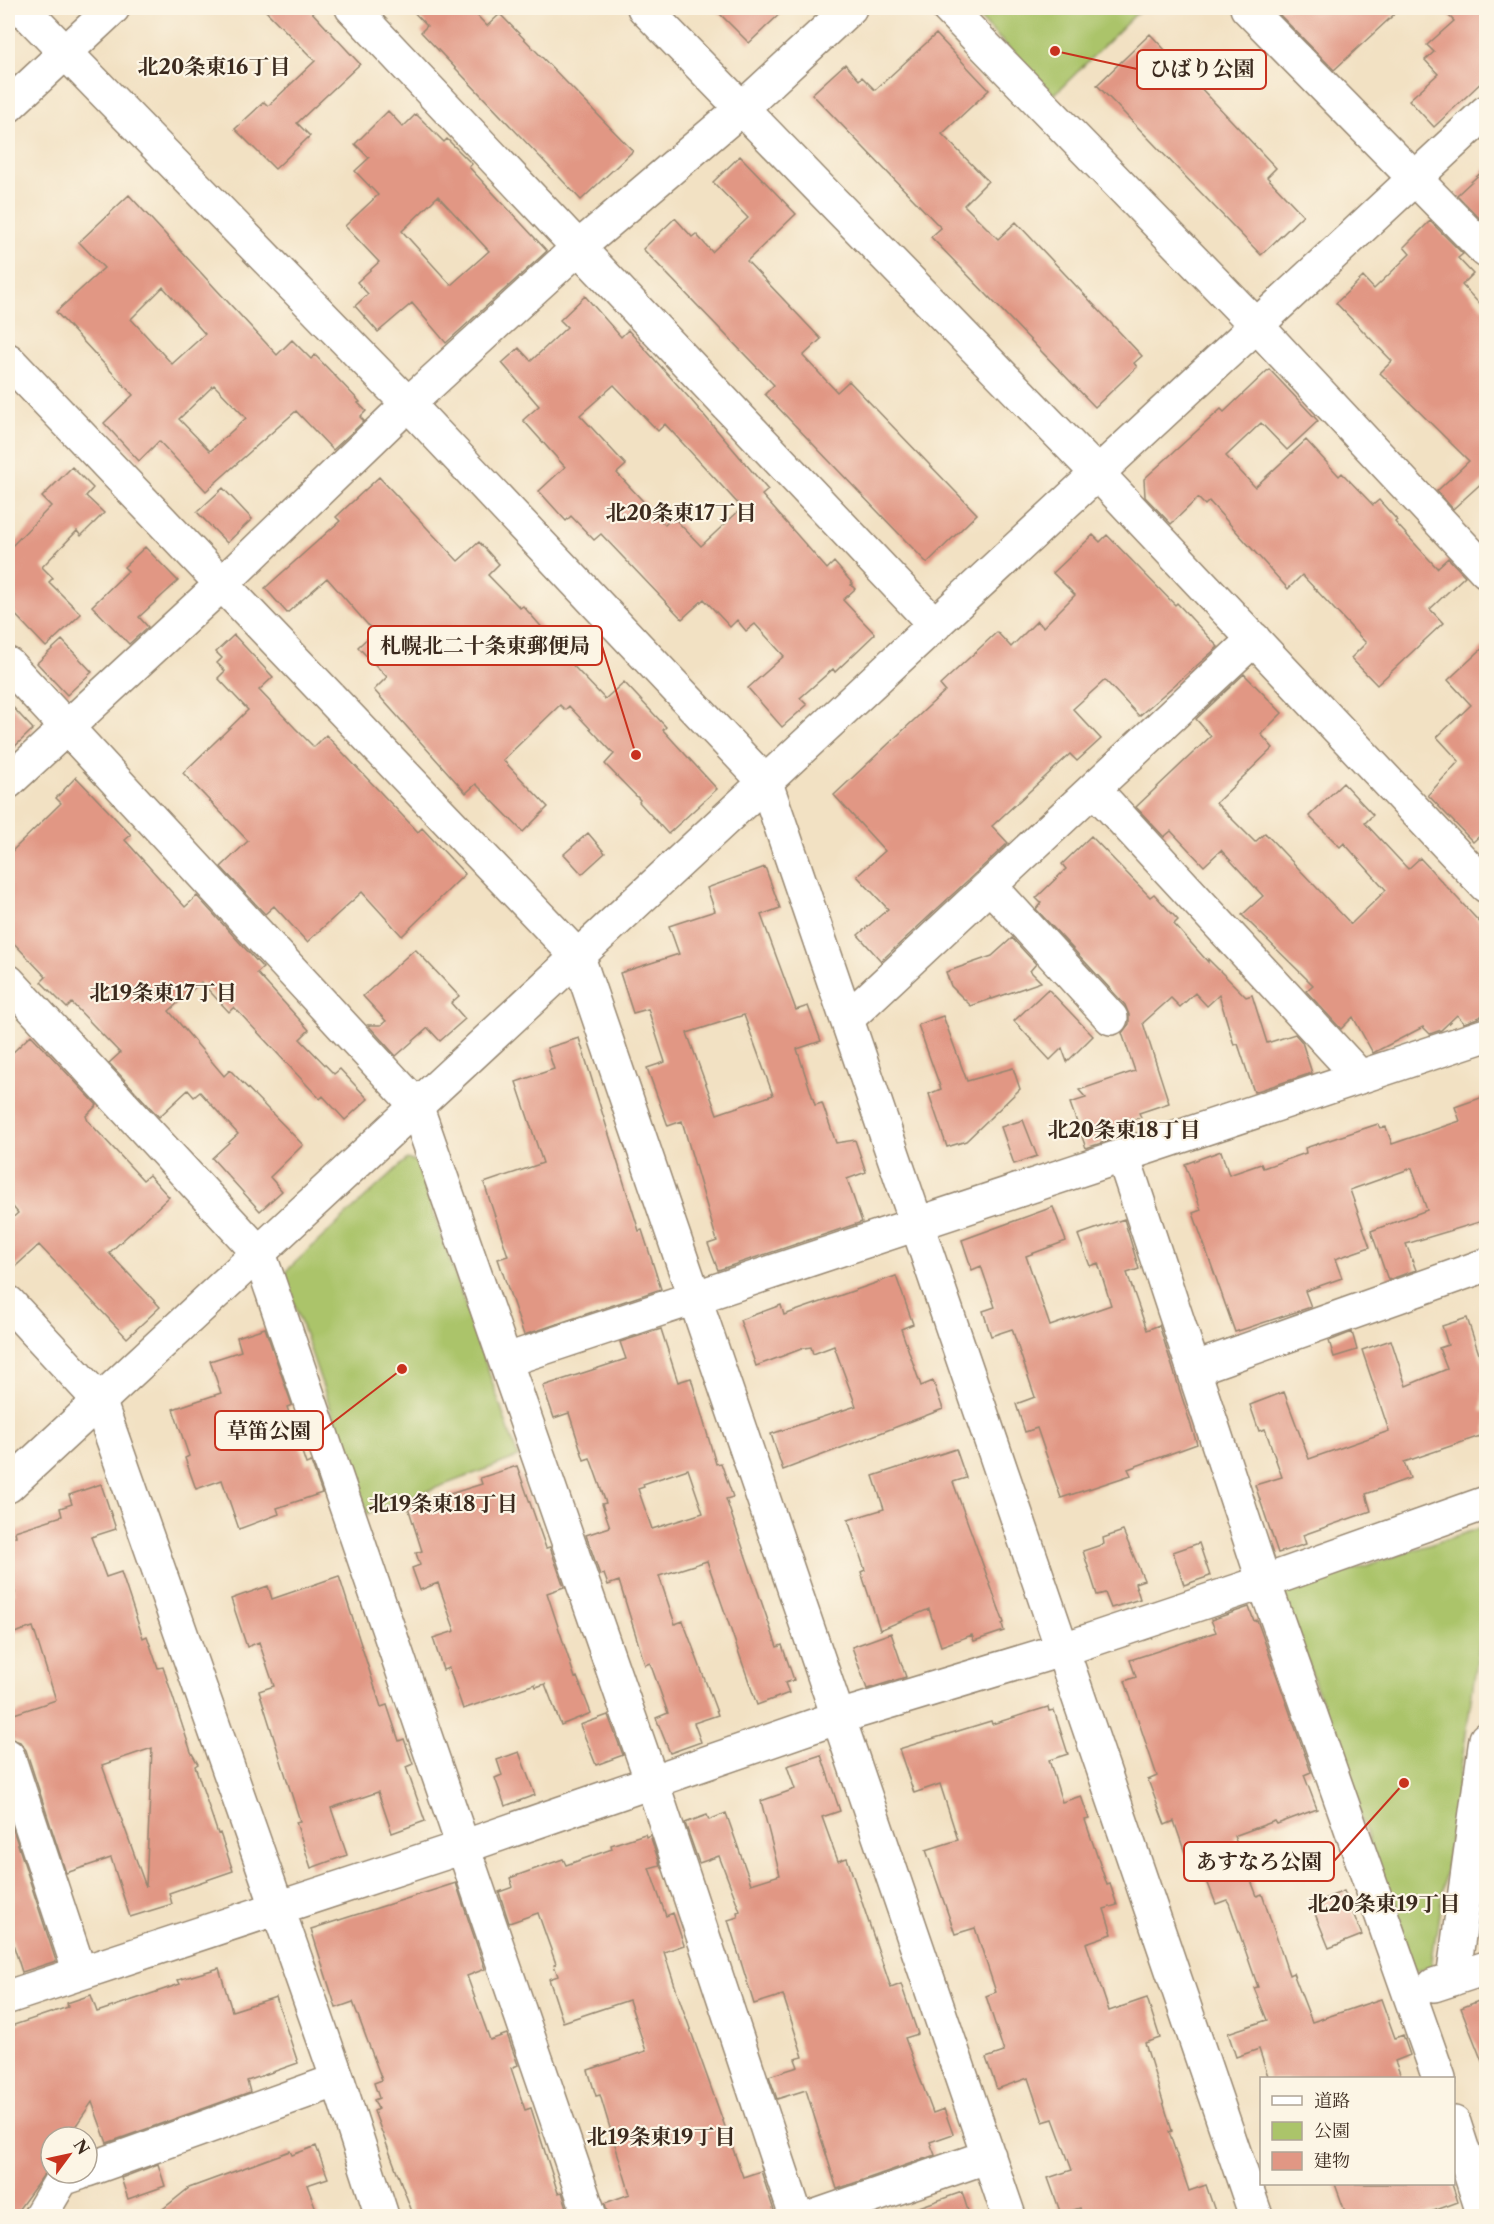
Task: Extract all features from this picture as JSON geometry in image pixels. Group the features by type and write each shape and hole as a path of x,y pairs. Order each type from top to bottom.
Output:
{"street":[{"path":"22,8 408,404 766,783 1061,1650 1069,1664 1256,2217"},
{"path":"8,106 113,8"},
{"path":"352,8 935,625"},
{"path":"644,8 1098,474 1486,886"},
{"path":"8,782 223,583 408,404 579,247 741,109 850,8"},
{"path":"948,8 1257,326 1486,571"},
{"path":"1247,8 1486,251"},
{"path":"8,1486 1486,112"},
{"path":"8,360 578,957 697,1299 1009,2217"},
{"path":"847,1019 1254,639"},
{"path":"8,664 416,1105 507,1360 652,1782 796,2217"},
{"path":"1094,789 1360,1077"},
{"path":"990,886 1111,1018"},
{"path":"8,981 259,1253 590,2217"},
{"path":"507,1360 697,1299 1486,1035"},
{"path":"1123,1156 1196,1368 1264,1582 1411,1993 1438,2077"},
{"path":"1196,1368 1486,1265"},
{"path":"8,1302 99,1400 338,2080 382,2217"},
{"path":"8,1997 463,1847 839,1717 1061,1650 1264,1582 1486,1503"},
{"path":"1453,1979 1486,1745"},
{"path":"8,1755 80,1973"},
{"path":"1411,1993 1486,1968"},
{"path":"99,2166 338,2080"},
{"path":"1455,2126 1484,2217"},
{"path":"816,2217 988,2156"},
{"path":"40,2217 59,2185"}],"green space":[{"path":"970,8 1142,8 1054,95"},
{"path":"407,1159 416,1162 518,1457 367,1514 286,1280 287,1270"},
{"path":"1486,1526 1486,1600 1431,1967 1414,1972 1284,1593"}],"building":[{"path":"263,8 308,8 360,64 297,123 310,136 275,169 235,129 264,102 268,106 315,61"},
{"path":"410,8 470,8 487,26 500,14 633,151 581,200 421,32 427,26"},
{"path":"714,8 786,8 749,43"},
{"path":"1273,8 1401,8 1334,70"},
{"path":"1441,8 1486,8 1486,78 1434,127 1409,100 1438,74 1425,60 1434,52 1427,45 1454,21"},
{"path":"936,34 989,90 942,134 988,181 964,205 998,239 1016,222 1142,356 1134,363 1137,367 1095,407 931,237 941,228 812,94 845,64 859,80 862,77 875,90"},
{"path":"1150,34 1276,168 1267,177 1303,215 1261,255 1097,85"},
{"path":"388,111 403,127 416,114 444,142 447,139 472,164 469,167 547,251 446,343 412,303 378,332 355,306 368,294 357,282 379,262 345,226 378,195 355,171 369,158 355,144","holes":["438,196 489,251 451,285 402,231"]},
{"path":"740,156 796,214 747,261 821,339 803,356 837,392 849,381 977,514 927,563 765,394 774,385 643,249 675,218 692,237 696,234 712,252 748,218 713,182"},
{"path":"1486,168 1486,225 1457,195"},
{"path":"129,195 277,355 292,340 311,359 315,355 360,402 358,403 366,411 360,417 364,421 333,450 296,411 206,491 159,441 139,461 104,423 133,395 56,312 104,268 79,242","holes":["163,287 205,334 172,364 131,319","214,385 246,418 210,451 179,419"]},
{"path":"1430,221 1463,254 1458,258 1473,274 1462,285 1486,311 1486,479 1453,509 1437,491 1469,461 1380,373 1392,361 1336,303 1363,277 1374,289 1410,254 1404,247"},
{"path":"585,296 621,337 628,330 768,490 762,495 827,569 834,562 853,584 851,585 855,589 843,600 875,634 835,672 833,669 800,698 807,705 782,727 748,688 784,656 755,624 746,631 737,620 730,627 704,599 682,619 601,534 594,540 571,516 566,521 539,491 565,467 523,420 539,406 502,363 519,348 531,361 567,327 560,320","holes":["614,385 658,431 665,424 742,508 701,546 673,517 665,525 617,473 626,465 580,415"]},
{"path":"1269,369 1318,421 1287,450 1261,423 1226,456 1255,487 1306,440 1339,476 1342,473 1373,505 1379,500 1397,520 1395,522 1437,568 1448,558 1465,576 1430,609 1443,623 1377,685 1351,658 1366,643 1302,575 1288,589 1209,501 1205,505 1198,498 1171,524 1145,497 1144,479 1221,409 1224,412"},
{"path":"72,467 93,488 86,496 104,513 81,536 77,531 42,567 53,578 49,582 81,614 46,647 8,607 8,550 51,506 42,497"},
{"path":"379,477 458,561 479,542 499,564 488,575 520,608 523,606 562,650 560,652 605,699 624,682 666,727 663,730 717,789 668,834 639,802 640,800 605,764 614,754 569,706 565,710 560,705 503,760 548,807 523,832 476,784 466,793 374,690 387,677 358,647 374,632 327,578 287,613 265,588 340,521 336,517"},
{"path":"223,488 252,519 227,543 197,512"},
{"path":"1093,535 1100,542 1107,535 1175,605 1177,603 1218,647 1139,716 1105,680 1073,709 1101,739 1077,761 1070,754 992,826 1008,843 881,961 858,935 888,909 857,876 885,851 834,795 945,691 940,685 997,632 1011,647 1037,621 1043,627 1075,595 1053,573"},
{"path":"145,547 178,581 139,617 148,627 129,644 92,606 128,571 124,567"},
{"path":"234,635 273,677 259,690 295,728 314,747 326,735 418,832 422,828 465,874 402,936 362,892 307,942 274,906 265,914 221,867 248,841 183,773 248,710 218,678 225,671 217,663 222,658 216,652"},
{"path":"62,640 92,672 67,695 37,663"},
{"path":"1486,645 1486,830 1473,842 1428,795 1459,761 1437,737 1471,705 1448,680"},
{"path":"1244,674 1282,713 1261,734 1273,748 1216,803 1255,842 1265,833 1351,924 1386,890 1344,843 1340,847 1309,816 1343,783 1373,815 1365,823 1408,869 1420,858 1486,929 1486,1011 1480,1017 1464,1023 1457,1015 1441,1030 1430,1034 1423,1027 1373,1053 1353,1017 1341,1029 1306,991 1313,985 1242,915 1263,896 1221,850 1204,866 1171,831 1164,837 1136,807 1211,736 1196,719"},
{"path":"8,702 33,729 8,753"},
{"path":"76,777 131,835 125,840 185,907 197,896 263,968 257,973 309,1030 300,1039 334,1074 340,1069 368,1099 345,1120 323,1096 320,1099 234,1007 229,1012 201,982 169,1011 224,1076 230,1070 303,1145 270,1177 282,1191 260,1211 212,1158 238,1134 200,1092 194,1097 188,1090 159,1117 109,1063 120,1053 72,1003 67,1008 41,982 46,977 8,937 8,855 61,803 56,798"},
{"path":"588,833 605,853 582,874 564,854"},
{"path":"1091,836 1150,897 1154,894 1178,920 1174,924 1208,962 1208,959 1246,997 1252,995 1267,1043 1295,1034 1302,1042 1312,1073 1254,1092 1238,1044 1234,1045 1219,995 1207,1006 1195,993 1180,1007 1171,998 1143,1023 1169,1103 1139,1113 1141,1117 1110,1127 1114,1139 1086,1148 1070,1103 1086,1098 1079,1090 1135,1071 1122,1033 1129,1024 1129,1015 1125,1005 1036,909 1041,903 1036,898 1066,869 1062,864"},
{"path":"765,867 780,908 761,915 796,1010 808,1006 821,1041 797,1049 815,1105 822,1103 836,1143 855,1140 866,1172 847,1179 862,1222 718,1270 708,1244 717,1241 682,1121 668,1126 647,1068 665,1062 648,1009 633,1013 620,973 679,954 669,926 715,911 707,888","holes":["744,1015 773,1095 717,1114 687,1033"]},
{"path":"1012,938 1036,964 1030,971 1041,982 992,999 990,996 991,999 971,1006 951,986 946,972 992,956"},
{"path":"415,949 459,996 451,1003 465,1019 440,1041 428,1028 396,1056 368,1025 381,1025 386,1021 363,996"},
{"path":"1048,989 1093,1036 1067,1062 1062,1048 1050,1060 1014,1021"},
{"path":"943,1016 967,1081 1013,1068 1020,1089 966,1141 947,1147 929,1094 941,1089 918,1025"},
{"path":"31,1035 97,1105 86,1116 88,1121 143,1180 149,1175 169,1197 109,1253 160,1307 127,1338 39,1245 8,1273 8,1222 18,1213 8,1201 8,1057"},
{"path":"579,1038 639,1231 642,1230 661,1289 524,1335 498,1259 508,1256 484,1183 543,1163 516,1082 554,1069 547,1048"},
{"path":"1486,1096 1486,1220 1406,1244 1416,1270 1388,1280 1371,1231 1427,1210 1412,1168 1350,1190 1370,1247 1335,1259 1342,1278 1305,1291 1311,1307 1235,1332 1193,1213 1201,1210 1185,1164 1221,1151 1229,1175 1261,1164 1263,1168 1306,1153 1305,1148 1378,1124 1380,1128 1386,1127 1392,1144 1460,1121 1455,1107"},
{"path":"1023,1120 1037,1156 1014,1164 1001,1127"},
{"path":"1053,1207 1066,1241 1026,1256 1050,1326 1111,1305 1098,1263 1090,1266 1078,1235 1124,1219 1139,1269 1127,1273 1147,1330 1159,1325 1197,1444 1128,1469 1131,1475 1061,1498 1037,1428 1025,1432 1016,1404 1035,1397 1012,1329 991,1336 983,1311 995,1307 981,1266 972,1270 962,1240"},
{"path":"896,1276 913,1324 901,1329 921,1386 933,1381 943,1409 783,1470 771,1434 856,1406 834,1346 813,1354 811,1347 804,1348 756,1366 740,1320 781,1305 784,1315"},
{"path":"1467,1318 1485,1372 1481,1411 1486,1412 1486,1434 1404,1462 1410,1478 1366,1494 1371,1511 1303,1535 1306,1544 1278,1553 1255,1485 1282,1477 1265,1429 1259,1431 1250,1405 1284,1392 1309,1459 1389,1431 1362,1350 1391,1340 1406,1386 1447,1369 1439,1348 1448,1345 1442,1326"},
{"path":"265,1328 292,1405 287,1407 306,1464 311,1462 322,1493 277,1508 279,1514 239,1529 222,1480 196,1489 185,1458 189,1456 173,1409 221,1393 210,1361 241,1351 237,1337"},
{"path":"661,1329 678,1382 691,1378 716,1464 721,1463 733,1497 726,1499 777,1647 782,1645 794,1680 785,1683 789,1693 757,1705 707,1561 659,1576 675,1624 683,1621 718,1715 694,1723 701,1742 670,1753 656,1718 668,1713 650,1663 645,1665 619,1581 608,1585 604,1574 600,1575 586,1535 610,1527 602,1504 606,1503 590,1458 584,1460 569,1413 554,1418 543,1386 626,1359 620,1342","holes":["688,1469 703,1513 652,1529 638,1489 644,1487 643,1484"]},
{"path":"1352,1332 1357,1350 1334,1357 1329,1341"},
{"path":"956,1449 966,1478 953,1482 1004,1623 1002,1624 1004,1631 974,1641 972,1635 941,1646 929,1609 880,1630 861,1572 865,1570 848,1520 884,1509 873,1476"},
{"path":"517,1466 546,1548 550,1547 564,1587 547,1593 575,1678 577,1677 591,1713 561,1725 545,1684 536,1687 535,1684 463,1709 449,1668 443,1670 433,1638 455,1631 438,1583 420,1590 412,1568 420,1565 416,1553 422,1551 408,1507 482,1484 480,1478"},
{"path":"101,1484 116,1529 91,1537 106,1577 121,1572 143,1638 147,1636 158,1668 163,1667 191,1752 198,1764 195,1766 218,1834 220,1833 233,1871 169,1893 172,1904 130,1917 111,1858 66,1873 26,1750 20,1742 8,1738 8,1716 56,1700 33,1627 8,1635 8,1596 15,1593 8,1570 8,1539 16,1536 15,1531 62,1516 60,1508 72,1504 69,1495","holes":["152,1748 146,1887 102,1765"]},
{"path":"1123,1531 1144,1580 1135,1583 1140,1599 1111,1608 1105,1593 1097,1595 1083,1551 1104,1544 1103,1538"},
{"path":"1199,1543 1210,1576 1184,1585 1173,1552"},
{"path":"339,1576 381,1707 387,1705 399,1741 404,1739 413,1764 406,1767 425,1821 392,1833 378,1792 331,1808 347,1855 311,1868 296,1822 300,1821 259,1691 274,1686 259,1642 247,1647 231,1599 268,1586 272,1599"},
{"path":"1249,1607 1254,1621 1257,1620 1311,1772 1304,1775 1317,1809 1277,1824 1275,1821 1234,1836 1257,1896 1262,1894 1289,1975 1293,1973 1312,2022 1381,1999 1395,2038 1403,2035 1410,2055 1395,2061 1401,2077 1268,2077 1259,2049 1236,2057 1228,2033 1267,2020 1254,1988 1258,1987 1229,1903 1227,1900 1216,1904 1195,1850 1185,1853 1174,1821 1165,1825 1148,1780 1157,1776 1125,1681 1136,1677 1130,1660 1216,1632 1211,1620"},
{"path":"891,1633 906,1677 867,1689 852,1647"},
{"path":"1048,1707 1049,1711 1054,1710 1068,1754 1049,1760 1062,1802 1081,1796 1089,1819 1085,1820 1107,1885 1110,1884 1117,1905 1104,1909 1112,1934 1086,1943 1109,2011 1147,1998 1160,2038 1145,2043 1172,2131 1169,2132 1189,2191 1206,2185 1217,2217 1083,2217 1080,2208 1061,2214 1048,2178 1072,2170 1053,2119 1043,2122 1028,2078 997,2089 986,2058 1004,2052 986,1996 996,1992 975,1928 955,1934 926,1850 958,1840 940,1784 914,1793 899,1749 991,1721 992,1724"},
{"path":"608,1715 623,1755 596,1765 580,1725"},
{"path":"519,1752 535,1795 505,1806 495,1778 502,1775 497,1760"},
{"path":"821,1755 840,1811 822,1817 838,1861 847,1858 891,1988 901,1984 918,2034 905,2038 933,2113 944,2109 953,2134 930,2142 935,2155 837,2189 806,2090 777,2099 769,2076 798,2067 795,2059 803,2057 783,1995 754,2004 728,1920 738,1917 737,1912 740,1911 719,1856 699,1863 685,1823 707,1815 709,1820 726,1813 751,1884 780,1875 761,1801 795,1789 787,1766"},
{"path":"8,1814 56,1961 22,1972 8,1928"},
{"path":"645,1834 646,1837 650,1835 660,1865 649,1868 666,1916 673,1913 684,1945 664,1952 679,1998 743,2177 761,2171 776,2217 608,2217 605,2203 630,2194 600,2095 596,2096 588,2070 646,2051 629,2000 563,2022 549,1979 558,1976 554,1965 556,1964 538,1913 509,1923 499,1892 513,1887 510,1878 563,1859 566,1865 612,1849 611,1845"},
{"path":"456,1883 485,1969 467,1976 490,2040 507,2034 518,2065 511,2068 525,2110 531,2108 558,2193 562,2192 570,2217 414,2217 374,2111 378,2109 374,2100 379,2098 374,2083 382,2080 353,2002 336,2008 311,1929"},
{"path":"1344,1891 1362,1935 1329,1948 1311,1904"},
{"path":"219,1968 232,2011 276,1997 298,2063 247,2081 250,2092 107,2143 92,2102 76,2125 39,2125 39,2181 13,2217 8,2217 8,2027 68,2007 67,2003 91,1995 97,2012 180,1984 178,1980"},
{"path":"1486,1998 1486,2069 1485,2069 1461,2008"},
{"path":"316,2146 328,2178 307,2185 319,2217 153,2217 189,2188 290,2151 292,2155"},
{"path":"158,2164 165,2186 128,2199 121,2178"},
{"path":"1335,2185 1452,2185 1458,2202 1417,2217 1347,2217"},
{"path":"962,2192 970,2217 903,2217 902,2213"}],"place":[{"name":"ひばり公園","path":"1055,51"},
{"name":"札幌北二十条東郵便局","path":"636,755"},
{"name":"草笛公園","path":"402,1369"},
{"name":"あすなろ公園","path":"1404,1783"}],"district":[{"name":"北20条東16丁目","path":"214,67"},
{"name":"北20条東17丁目","path":"681,513"},
{"name":"北19条東17丁目","path":"163,993"},
{"name":"北20条東18丁目","path":"1124,1130"},
{"name":"北19条東18丁目","path":"443,1504"},
{"name":"北20条東19丁目","path":"1384,1904"},
{"name":"北19条東19丁目","path":"661,2137"}]}
